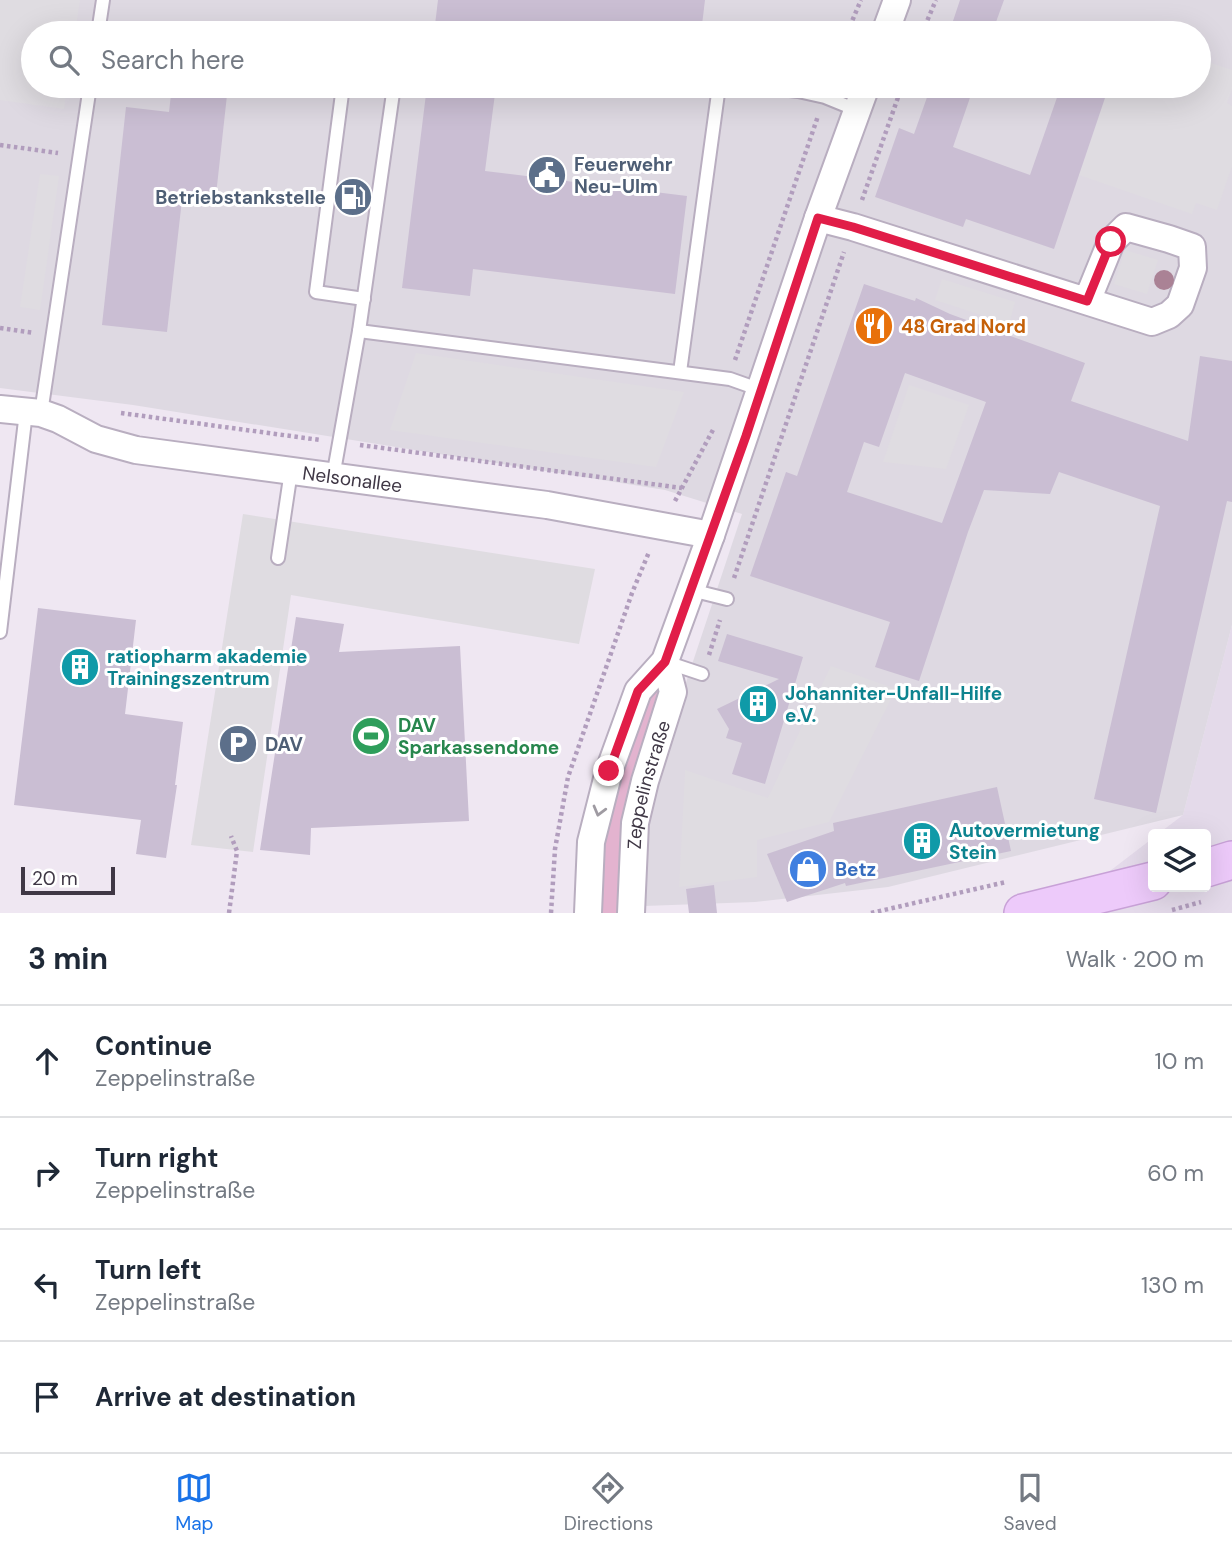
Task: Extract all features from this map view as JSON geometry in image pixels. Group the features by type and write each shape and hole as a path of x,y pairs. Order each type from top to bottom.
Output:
{"main road":[{"path":"1211,881 1232,860"},
{"path":"1023,913 1098,899 1161,896"}],"street":[{"path":"889,21 897,0"},
{"name":"Zeppelinstraße","path":"588,913 591,842 609,771 638,691 665,662 862,98"},
{"path":"818,218 1087,301"},
{"name":"Nelsonallee","path":"22,411 58,419 96,439 136,450 547,505 711,535"},
{"name":"Zeppelinstraße","path":"631,913 635,823 673,692 665,662"}],"lane":[{"path":"100,21 103,0"},
{"path":"0,632 22,411 80,156 88,98"},
{"path":"341,98 316,292 364,299"},
{"path":"333,477 359,331 392,98"},
{"path":"680,372 717,98"},
{"path":"359,331 730,379 761,390"},
{"path":"278,558 291,471"},
{"path":"691,590 727,599"},
{"path":"665,662 702,674"}],"path":[{"path":"852,21 861,0"},
{"path":"927,21 936,0"},
{"path":"702,674 898,98"},
{"path":"0,145 80,156"},
{"path":"0,328 14,330"},
{"path":"113,412 682,488"},
{"path":"229,913 237,851 231,836"}],"shaded area":[{"path":"0,0 1232,0 1232,625 1183,815 888,887 755,902 644,906 646,803 742,514 665,490 133,405 0,388"},
{"path":"0,0 80,0 77,21 21,21 21,98 65,98 64,109 0,100"},
{"path":"1211,63 1232,70 1232,89 1227,103 1232,106 1232,166 1217,210 1196,203 1192,214 1079,175 1105,98 1211,98"},
{"path":"40,174 59,176 40,310 20,307"},
{"path":"1125,250 1158,260 1147,294 1114,284"},
{"path":"942,279 1015,302 1009,324 935,300"},
{"path":"416,353 684,392 656,467 390,430"},
{"path":"909,385 969,405 946,469 883,462"},
{"name":"DAV","path":"243,514 595,569 579,644 291,595 253,852 191,845"},
{"path":"1232,625 1232,913 1055,913 1148,842 1148,892 1211,892 1211,829 1165,829 1183,815"},
{"path":"831,666 896,689 829,822 757,840 757,877 679,887 685,770 768,798"},
{"path":"654,686 663,690 625,913 594,913 598,843 618,767"}],"building":[{"path":"438,0 705,0 702,21 435,21"},
{"path":"960,0 1004,0 996,21 953,21"},
{"path":"171,98 227,98 216,195 183,191 167,332 102,325 126,107 169,112"},
{"path":"426,98 494,98 485,171 687,196 675,294 473,269 470,296 402,288"},
{"path":"927,98 970,98 953,147 1030,175 1057,98 1105,98 1054,249 966,219 963,227 875,197 899,128 914,134"},
{"path":"864,284 915,301 916,298 950,314 1085,363 1071,401 1188,441 1200,356 1232,361 1232,502 1227,501 1156,813 1094,799 1160,506 1059,472 1050,494 984,490 919,681 875,667 890,622 750,576 786,472 797,476","holes":["905,373 986,402 942,523 847,492 864,442 879,447"]},
{"name":"ratiopharm akademie Trainingszentrum","path":"38,608 136,620 125,714 183,722 166,858 136,854 141,820 14,805"},
{"name":"DAV Sparkassendome","path":"296,617 344,624 339,652 460,646 469,821 311,828 310,855 260,850"},
{"name":"Johanniter-Unfall-Hilfe e.V.","path":"727,634 803,657 765,784 732,774 742,743 726,738 729,729 717,709 779,679 718,661"},
{"name":"Autovermietung Stein","path":"997,787 1011,851 846,886 845,883 787,902 767,854 834,831 833,823"},
{"path":"714,885 717,913 689,913 686,889"}],"place":[{"name":"Feuerwehr Neu-Ulm","path":"547,175"},
{"name":"Betriebstankstelle","path":"353,197"},
{"name":"48 Grad Nord","path":"874,326"},
{"name":"ratiopharm akademie Trainingszentrum","path":"80,667"},
{"name":"Johanniter-Unfall-Hilfe e.V.","path":"758,704"},
{"name":"DAV Sparkassendome","path":"371,736"},
{"name":"DAV","path":"238,744"},
{"name":"Autovermietung Stein","path":"922,841"},
{"name":"Betz","path":"808,869"}],"route":[{"path":"609,771 638,691 665,662 746,436 818,218 1087,301 1111,242"}]}
